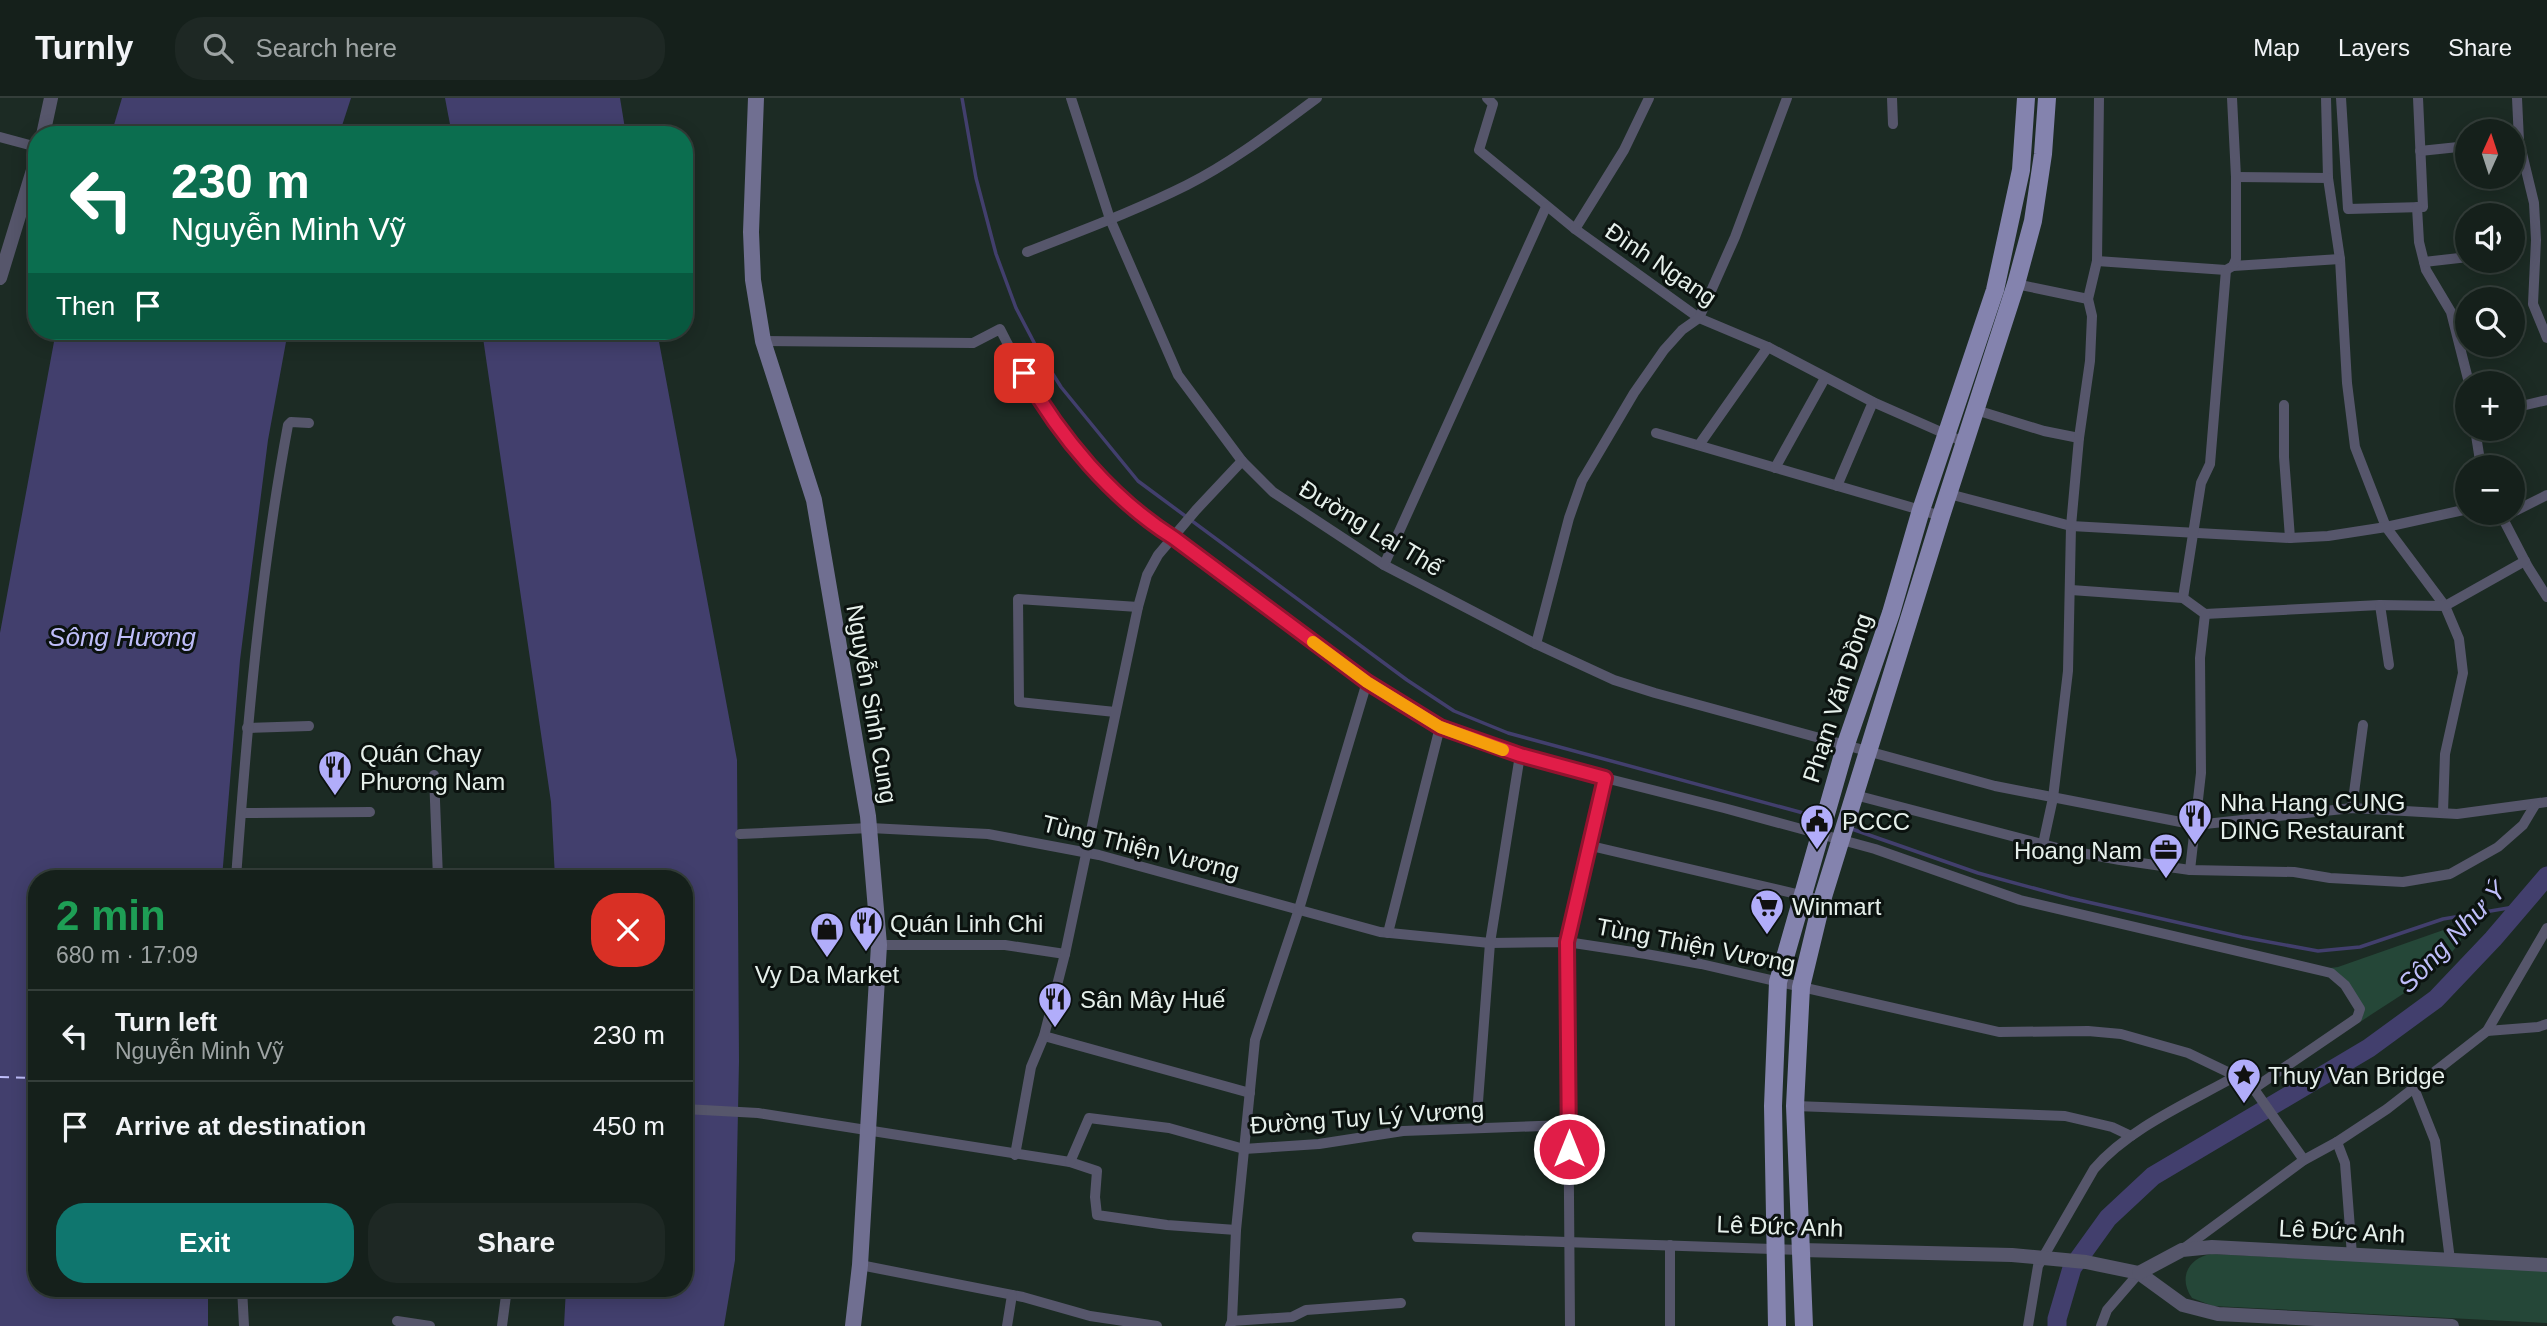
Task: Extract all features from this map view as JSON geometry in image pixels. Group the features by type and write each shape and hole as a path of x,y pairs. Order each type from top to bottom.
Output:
{"main road":[{"name":"Nguyễn Sinh Cung","path":"756,98 751,232 753,280 764,341 814,500 870,828 879,944 860,1265 853,1326"},
{"name":"Phạm Văn Đồng","path":"1777,1326 1773,1106 1778,982 1846,744 1995,290 2021,170 2026,98"},
{"name":"Phạm Văn Đồng","path":"1804,1326 1795,1106 1801,987 1822,900 2016,284 2033,221 2043,154 2046,98"}],"street":[{"path":"45,126 51,98"},
{"name":"Đường Lại Thế","path":"1071,98 1110,219 1178,375 1242,461 1273,492 1384,565 1536,644 1614,680 1995,786 2196,825 2352,807 2457,814 2547,802"},
{"path":"1027,252 1187,185 1218,167 1317,98"},
{"path":"1575,229 1624,150 1649,98"},
{"path":"1536,644 1569,518 1582,481 1634,393 1664,351 1682,330 1699,318 1735,237 1787,98"},
{"path":"1892,98 1893,124"},
{"path":"2043,844 2053,798 2068,671 2071,526 2079,438 2090,361 2092,316 2088,299 2096,261 2099,98"},
{"path":"2183,598 2201,483 2210,464 2230,268 2236,259 2232,98"},
{"path":"2326,98 2328,178 2340,259 2347,383 2355,447 2386,527 2445,606 2459,639 2463,673 2445,754 2443,812"},
{"path":"2341,98 2348,209 2423,206 2418,98"},
{"path":"2516,98 2516,119"},
{"name":"Đình Ngang","path":"1492,100 1479,150 1575,229 1699,318 1768,346 1873,402 1966,443"},
{"path":"0,137 28,145"},
{"path":"2420,151 2455,147"},
{"path":"2525,172 2534,203 2536,240 2533,304 2547,338"},
{"path":"2236,177 2328,178"},
{"path":"0,278 28,187"},
{"path":"1384,565 1546,207"},
{"path":"2417,207 2419,242 2424,262 2451,313 2466,371"},
{"path":"2424,262 2455,258"},
{"path":"2096,261 2230,268 2340,259"},
{"path":"2016,284 2088,299"},
{"path":"764,341 973,343 1000,329 1039,400 1086,460 1148,522 1177,533 1367,682 1440,727 1520,755 1605,778 1724,808 1844,830 1875,849 2020,900 2331,973 2345,985 2360,1009 2357,1018 2255,1090"},
{"path":"1699,445 1768,346"},
{"path":"1775,468 1825,378"},
{"path":"2525,405 2547,400"},
{"path":"1838,486 1873,402"},
{"path":"2284,405 2284,457 2290,538"},
{"path":"1976,410 2044,431 2079,438"},
{"path":"237,870 254,656 288,425 291,422 309,423"},
{"path":"1656,433 1941,516"},
{"path":"1015,1155 1031,1067 1044,1037 1065,954 1115,712 1147,575 1158,555 1242,461"},
{"path":"1949,494 2071,526 2290,538 2328,536 2386,527 2455,512"},
{"path":"2525,505 2547,495"},
{"path":"2512,525 2525,561 2547,597"},
{"path":"2071,590 2183,598 2205,614 2380,604 2445,606 2525,561"},
{"path":"1115,712 1019,702 1018,599 1138,607"},
{"path":"2380,604 2389,665"},
{"path":"2190,870 2201,773 2200,658 2205,614"},
{"path":"1367,682 1299,909 1255,1040 1236,1230 1231,1324 1292,1317 1306,1310 1402,1303"},
{"path":"2352,807 2363,725"},
{"path":"247,728 309,726"},
{"path":"1388,933 1440,727"},
{"path":"1476,1128 1490,943 1520,755"},
{"path":"434,775 438,870"},
{"path":"1570,1326 1567,942 1605,778"},
{"path":"1855,795 2093,856 2190,870 2294,872 2330,878 2403,882 2451,874 2498,847 2522,825 2535,805"},
{"path":"241,813 370,811"},
{"name":"Tùng Thiện Vương","path":"740,834 870,828 988,834 1085,852 1388,933 1490,943 1567,942 1701,964 1999,1032 2088,1031 2122,1034 2188,1053 2236,1076 2255,1090 2304,1160"},
{"path":"1591,846 1822,900"},
{"path":"2182,1250 2304,1160 2337,1142 2414,1088 2487,1031 2547,928"},
{"path":"879,944 1005,945 1065,954"},
{"path":"2487,1031 2546,1027"},
{"path":"1044,1037 1250,1093"},
{"path":"2028,1326 2038,1266 2049,1257 2086,1179 2103,1158 2131,1136 2236,1076"},
{"path":"2414,1088 2435,1141 2450,1260"},
{"path":"1795,1106 2065,1116 2112,1127 2131,1136"},
{"path":"693,1110 758,1114 868,1129 1070,1162 1097,1171 1097,1215 1167,1225 1236,1230"},
{"name":"Đường Tuy Lý Vương","path":"1070,1162 1089,1118 1169,1128 1244,1149 1319,1144 1403,1131 1569,1125"},
{"path":"2337,1142 2344,1163 2352,1255"},
{"name":"Lê Đức Anh","path":"1417,1237 2049,1257 2139,1273 2183,1305 2249,1322 2452,1326"},
{"path":"1670,1245 1670,1326"},
{"name":"Lê Đức Anh","path":"2139,1273 2182,1250 2212,1247 2547,1265"},
{"path":"860,1265 1012,1295 1090,1316 1157,1326"},
{"path":"2101,1326 2107,1310 2139,1273"},
{"path":"1007,1326 1012,1295"},
{"path":"242,1297 244,1326"},
{"path":"502,1326 506,1297"},
{"path":"397,1321 430,1326"}],"green space":[{"path":"2452,927 2459,930 2461,940 2440,965 2415,986 2360,1022 2363,1016 2351,989 2330,968"},
{"path":"2211,1254 2547,1270 2547,1323 2213,1306 2192,1298 2186,1283 2191,1264"}],"water":[{"path":"122,98 351,98 342,126 114,126"},
{"path":"445,98 620,98 625,126 450,126"},
{"name":"Sông Hương","path":"54,340 286,340 268,440 240,660 223,870 28,870 28,1297 208,1297 208,1326 0,1326 0,633"},
{"path":"483,340 659,340 737,760 739,1061 735,1260 724,1326 564,1326 566,1297 693,1297 693,870 555,870 551,802"}],"waterway":[{"path":"962,98 976,178 996,254 1016,308 1061,387 1138,481 1407,680 1454,711 1508,733 1818,817"},
{"path":"1849,828 1978,873 2070,898 2242,937 2318,951 2360,947 2443,919 2520,906"},
{"name":"Sông Như Ý","path":"2057,1326 2072,1268 2108,1218 2153,1176 2369,1048 2436,999 2493,939 2547,876"}],"ferry route":[{"path":"0,1077 28,1078"}],"slow traffic":[{"path":"1313,642 1367,682 1440,727 1503,750"}],"place":[{"name":"Quán Chay Phương Nam","path":"335,797"},
{"name":"Nha Hang CUNG DING Restaurant","path":"2195,846"},
{"name":"PCCC","path":"1817,851"},
{"name":"Hoang Nam","path":"2166,880"},
{"name":"Winmart","path":"1767,936"},
{"name":"Quán Linh Chi","path":"866,953"},
{"name":"Vy Da Market","path":"827,959"},
{"name":"Sân Mây Huế","path":"1055,1029"},
{"name":"Thuy Van Bridge","path":"2244,1105"}],"route":[{"path":"1024,373 1039,400 1086,460 1148,522 1174,538 1367,682 1440,727 1477,742 1605,778 1567,942 1569,1149"}]}
